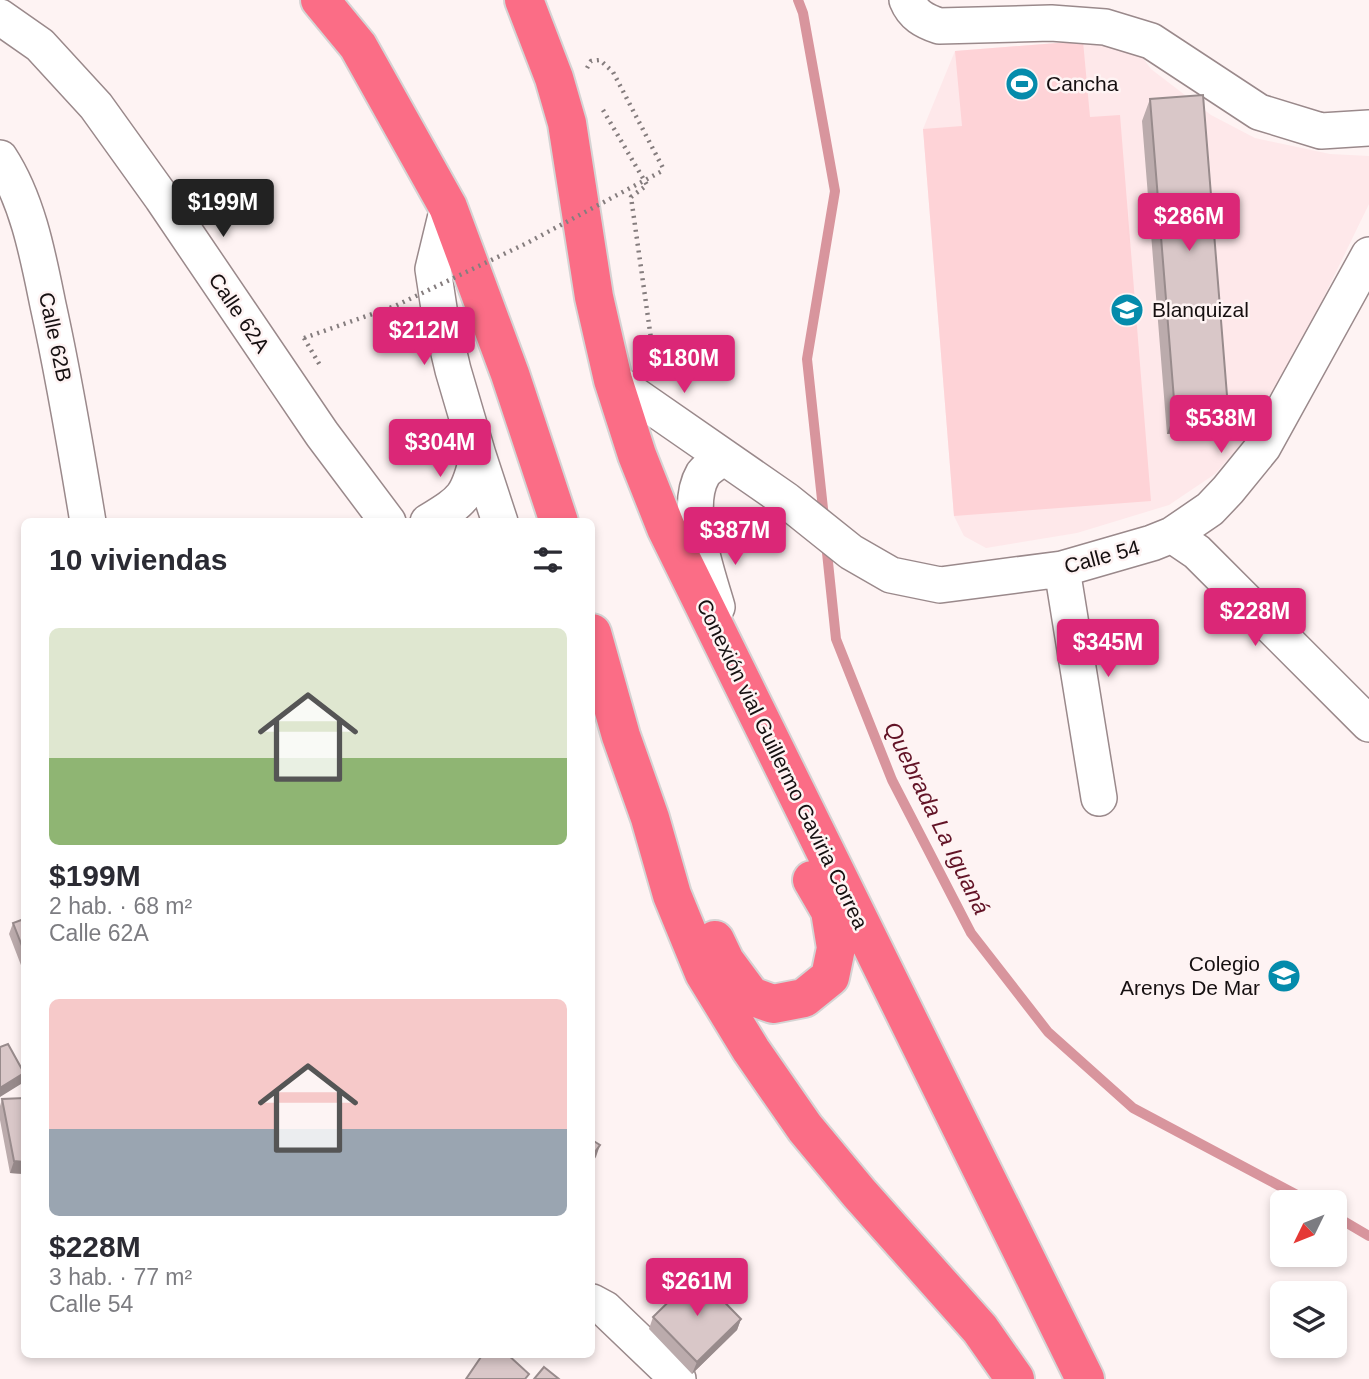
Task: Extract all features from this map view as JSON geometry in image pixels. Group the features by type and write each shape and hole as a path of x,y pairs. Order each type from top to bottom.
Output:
{"highway":[{"path":"320,0 358,46"},
{"path":"337,0 358,46 448,207 510,374 558,518"},
{"name":"Conexión vial Guillermo Gaviria Correa","path":"524,0 554,78 567,123 594,297 613,380 637,455 666,528 1085,1379"},
{"path":"595,653 606,725 650,818 680,865 725,961 751,996 773,1004 804,998 830,977 836,948 831,911 800,859 776,750"},
{"path":"650,818 672,895 704,973 751,1050 813,1137 980,1329 1015,1379"}],"street":[{"path":"907,0 909,7 922,20 939,26 1051,23 1105,27 1151,41 1259,112 1321,131 1369,128"},
{"name":"Calle 62A","path":"0,17 40,45 96,106 162,198 322,434 385,518"},
{"name":"Calle 62B","path":"0,158 13,179 38,257 61,366 87,518"},
{"path":"448,207 433,269 440,315 453,370 499,518"},
{"name":"Calle 54","path":"613,380 786,500 851,552 891,575 940,585 1062,569 1172,535 1210,509 1263,447 1369,255"},
{"path":"434,518 458,503 472,482 478,455"},
{"path":"724,457 704,472 696,494 697,536 734,668"},
{"path":"1172,535 1197,552 1369,724"},
{"path":"1062,569 1099,798"},
{"path":"595,1304 605,1309 678,1379"}],"path":[{"path":"304,338 396,306 527,243 664,170 613,72 600,60 591,61 585,70 587,78"},
{"path":"601,107 647,185 631,197 657,379"}],"shaded area":[{"name":"Blanquizal","path":"1083,41 1132,43 1151,69 1211,115 1255,138 1330,154 1369,156 1369,204 1266,416 1215,474 1169,505 1077,533 986,548 964,536 954,516 923,129 955,51"},
{"path":"1083,41 1090,117 1120,115 1151,501 954,516 923,129 962,126 955,51"}],"building":[{"path":"1203,95 1228,408 1175,412 1150,99"},
{"path":"21,920 21,943 13,923"},
{"path":"8,1044 21,1068 21,1075 0,1088 0,1047"},
{"path":"21,1098 21,1162 14,1161 2,1099"},
{"path":"697,1274 741,1319 697,1362 653,1317"},
{"path":"480,1358 511,1358 529,1374 525,1379 466,1379"},
{"path":"544,1367 559,1379 534,1379"}],"waterway":[{"name":"Quebrada La Iguaná","path":"798,0 803,13 835,191 807,359 824,518"},
{"name":"Quebrada La Iguaná","path":"826,543 836,639 892,780 971,933 1048,1032 1133,1108 1287,1190"},
{"name":"Quebrada La Iguaná","path":"1348,1224 1369,1236"}],"place":[{"name":"Cancha","path":"1022,84"},
{"name":"Blanquizal","path":"1127,310"},
{"name":"Colegio Arenys De Mar","path":"1284,976"}]}
